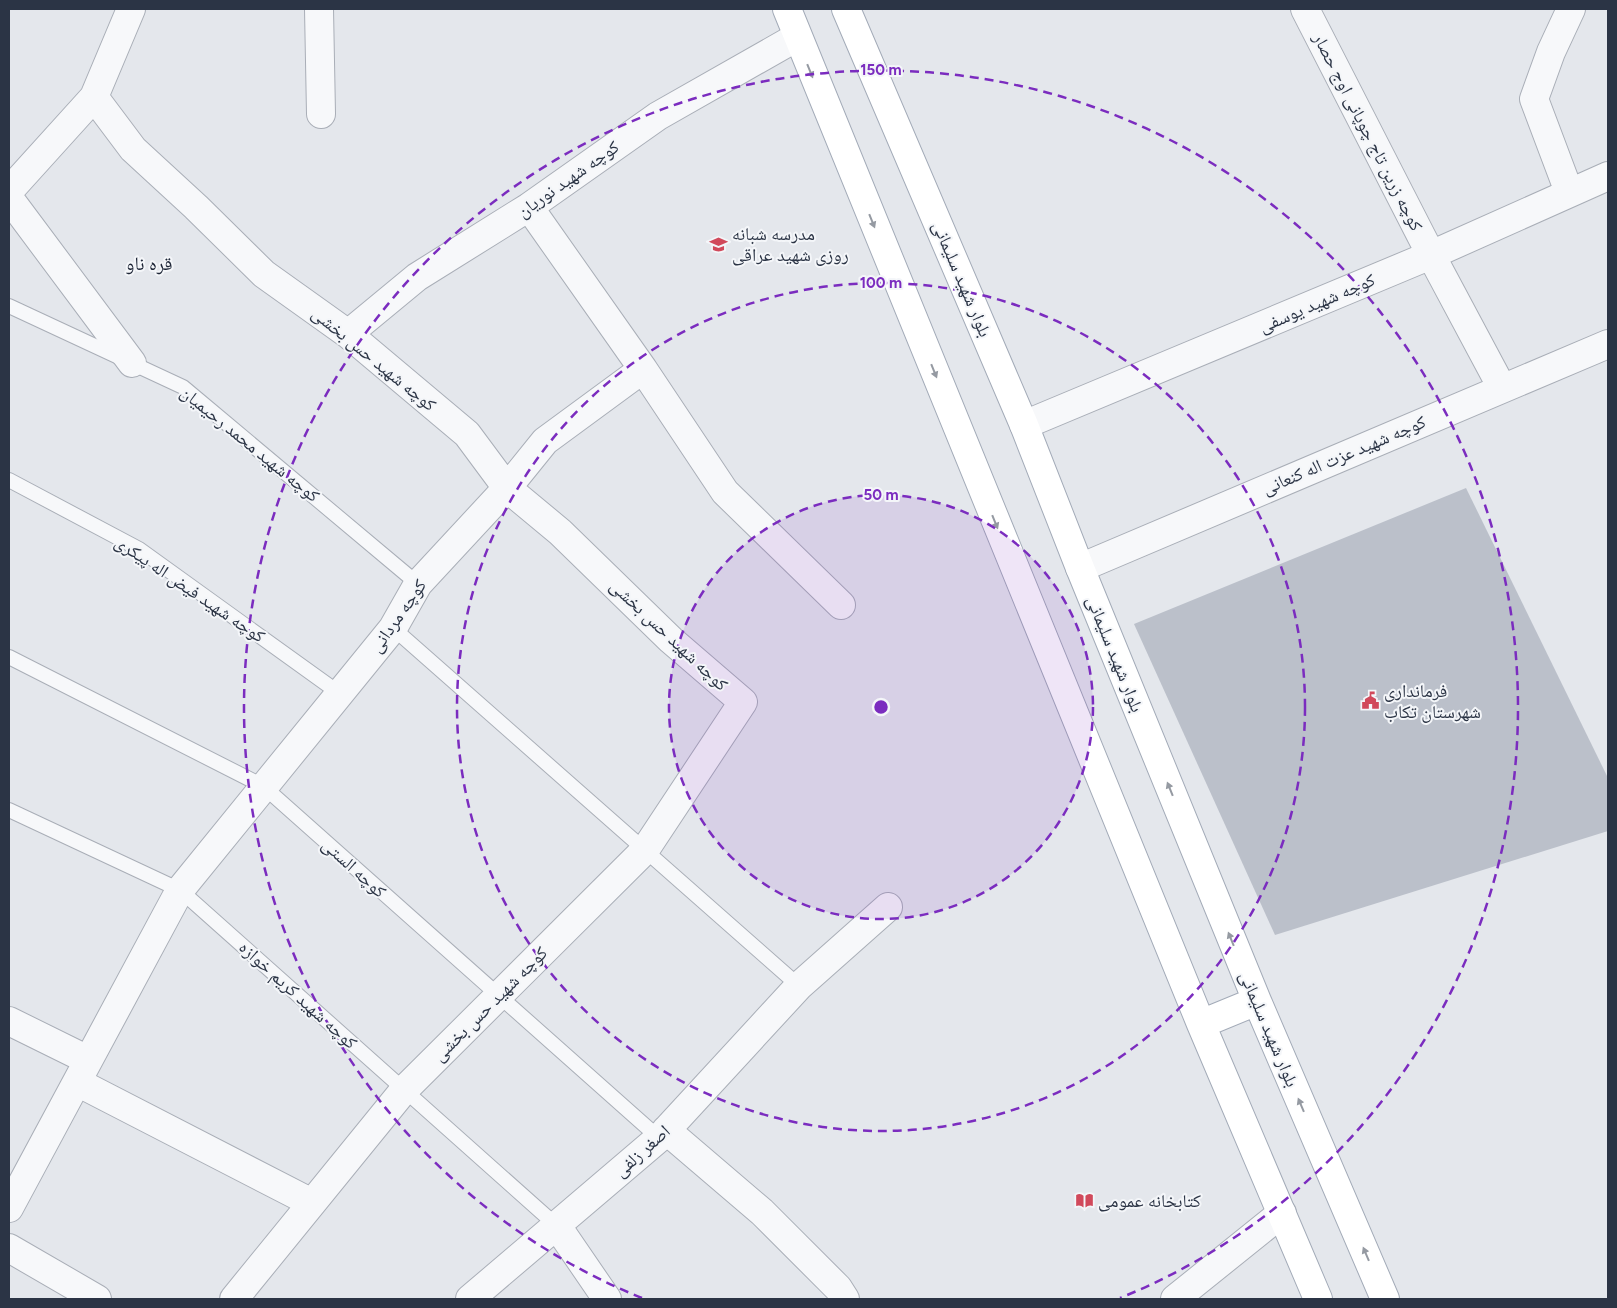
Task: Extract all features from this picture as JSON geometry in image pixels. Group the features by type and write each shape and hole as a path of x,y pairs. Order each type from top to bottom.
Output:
{"main road":[{"path":"787,9 1201,1024 1318,1299"},
{"name":"بلوار شهید سلیمانی","path":"846,9 1024,424 1080,568 1257,1001 1385,1299"},
{"path":"1201,1024 1257,1001"}],"street":[{"path":"9,191 94,97 131,9"},
{"path":"319,9 322,114"},
{"name":"کوچه زرین تاج چوپانی اوج حصار","path":"1305,9 1431,255 1502,388"},
{"path":"1569,192 1534,99 1551,52 1571,9"},
{"name":"کوچه شهید نوریان","path":"348,334 417,277 530,207 658,116 797,37"},
{"name":"کوچه شهید حس بخشی","path":"94,97 134,149 196,206 264,274 348,334 466,434 507,488 560,532 671,640 742,702 645,850 404,1090 234,1299"},
{"name":"کوچه شهید یوسفی","path":"1024,424 1431,255 1608,176"},
{"path":"9,198 132,363"},
{"path":"530,207 643,369 725,492 841,605"},
{"name":"کوچه شهید عزت اله کنعانی","path":"1080,568 1608,344"},
{"name":"کوچه مردانی","path":"9,1208 180,890 393,628 418,584 507,488 545,441 643,369"},
{"name":"اصغر زلفی","path":"470,1299 662,1134 799,986 888,907"},
{"path":"9,1021 82,1071 312,1203"},
{"path":"662,1134 762,1212 838,1288 845,1299"},
{"path":"1174,1299 1282,1213"},
{"path":"557,1226 608,1299"},
{"path":"9,1248 97,1299"}],"lane":[{"name":"کوچه شهید محمد رحیمیان","path":"9,306 183,387 418,584"},
{"name":"کوچه شهید فیض اله پیکری","path":"9,480 139,549 339,693"},
{"path":"393,628 799,986"},
{"name":"کوچه الستی","path":"9,657 263,786 498,996 662,1134"},
{"name":"کوچه شهید کریم خوازه","path":"9,810 180,890 557,1226"}],"building":[{"name":"فرمانداری شهرستان تکاب","path":"1466,488 1608,778 1608,831 1275,935 1134,624"}],"place":[{"name":"مدرسه شبانه روزی شهید عراقی","path":"718,244"},
{"name":"فرمانداری شهرستان تکاب","path":"1370,701"},
{"name":"کتابخانه عمومی","path":"1084,1201"}],"district":[{"name":"قره ناو","path":"149,263"}]}
